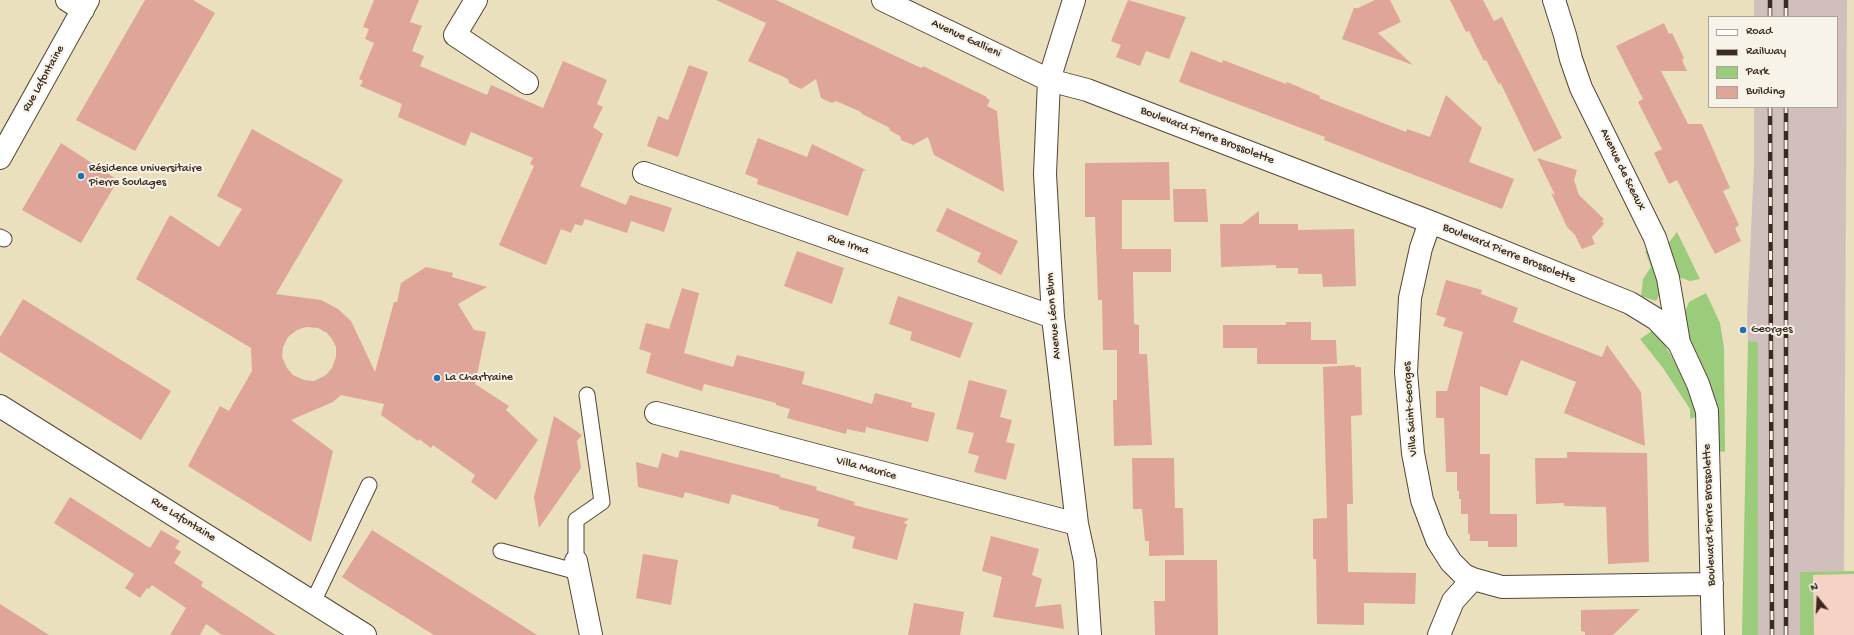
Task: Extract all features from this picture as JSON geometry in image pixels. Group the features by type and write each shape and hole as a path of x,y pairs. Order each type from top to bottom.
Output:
{"street":[{"path":"476,0 455,35 527,83"},
{"name":"Avenue Gallieni","path":"883,0 1049,80"},
{"name":"Avenue Léon Blum","path":"1074,0 1049,80 1046,174 1053,317 1077,524 1085,561 1090,635"},
{"name":"Avenue de Sceaux","path":"1554,0 1581,88 1655,238 1668,278 1679,343"},
{"name":"Rue Lafontaine","path":"0,158 79,3"},
{"name":"Boulevard Pierre Brossolette","path":"1049,80 1086,90 1430,222 1630,303 1656,319 1679,343 1698,384 1707,411 1713,635"},
{"name":"Rue Irma","path":"644,173 1053,317"},
{"name":"Villa Saint-Georges","path":"1430,222 1421,248 1410,298 1406,372 1413,454 1422,500 1437,540 1451,562 1464,575 1473,579 1502,586 1712,584"},
{"name":"Rue Lafontaine","path":"0,406 365,635"},
{"name":"Villa Maurice","path":"656,413 1077,524"},
{"path":"577,567 591,635"},
{"path":"1439,635 1453,601 1473,579"}],"lane":[{"path":"501,551 577,567 576,520 602,502 587,395"},
{"path":"313,602 369,485"}],"shaded area":[{"path":"1754,0 1847,0 1844,571 1801,573 1800,635 1758,635 1758,342 1748,341 1747,316 1754,167 1754,108 1838,108 1838,16 1754,16"},
{"path":"1854,571 1854,635 1800,635 1800,572"}],"green space":[{"path":"1677,232 1700,279 1690,281 1678,277 1667,245"},
{"path":"1652,248 1660,294 1656,301 1641,296 1643,279 1651,267 1645,251"},
{"path":"1706,293 1720,323 1724,348 1725,452 1716,451 1690,342 1685,312 1689,302"},
{"path":"1655,329 1688,384 1699,416 1690,419 1690,409 1663,368 1640,339"},
{"path":"1748,341 1758,342 1758,635 1742,635"},
{"path":"1854,571 1854,574 1813,575 1814,635 1800,635 1800,572"}],"building":[{"path":"145,0 193,0 215,13 135,151 76,120"},
{"path":"374,0 419,0 410,22 422,26 412,51 424,56 420,66 487,95 491,85 543,108 563,61 607,80 597,104 603,107 593,127 603,134 580,186 626,205 630,195 672,208 664,232 631,221 627,233 585,219 582,226 575,224 571,233 561,229 546,265 499,245 534,166 530,164 533,158 471,132 465,146 398,117 402,104 360,86 363,81 359,79 374,43 365,39 369,29 363,27"},
{"path":"716,0 776,0 919,67 922,68 923,66 987,97 986,98 990,100 987,106 997,111 1004,192 934,155 928,137 913,145 901,140 900,136 889,130 890,128 862,114 861,112 836,101 832,103 821,98 816,79 801,89 789,83 788,79 748,61 766,23"},
{"path":"1128,0 1186,17 1169,59 1146,51 1140,66 1116,57 1121,45 1111,41"},
{"path":"1375,0 1390,0 1401,22 1378,33 1413,65 1342,39 1354,8 1358,8"},
{"path":"1450,0 1483,0 1494,21 1502,17 1562,138 1534,152 1500,82 1499,85 1486,60 1484,61 1469,31 1466,32"},
{"path":"1664,23 1669,34 1672,33 1684,58 1682,60 1687,71 1661,71 1688,124 1702,124 1730,188 1723,191 1739,225 1735,228 1741,241 1715,254 1677,180 1669,184 1654,153 1662,149 1638,102 1643,99 1616,46"},
{"path":"1191,51 1222,63 1223,60 1286,84 1287,82 1320,96 1319,98 1406,132 1407,129 1430,137 1446,95 1482,128 1469,162 1514,179 1502,209 1324,140 1325,137 1179,82"},
{"path":"689,65 708,72 678,157 647,146 658,116 668,120"},
{"path":"252,129 343,180 276,294 321,300 338,309 351,321 375,372 394,302 397,302 401,283 426,267 453,273 452,277 487,287 458,304 474,330 486,332 475,384 509,406 506,410 538,440 496,500 471,482 475,475 433,445 431,448 419,439 418,441 381,415 384,404 341,395 333,402 291,420 333,451 311,542 188,466 220,406 229,411 252,371 251,348 136,279 170,215 219,247 242,209 217,196","holes":["306,327 318,328 327,333 332,339 336,347 336,357 332,368 326,375 314,381 304,380 293,375 287,368 282,357 283,347 288,337 297,330"]},
{"path":"758,138 807,157 812,144 866,170 863,171 848,216 757,184 758,179 745,174"},
{"name":"Résidence universitaire Pierre Soulages","path":"61,143 118,180 81,243 22,210"},
{"path":"1537,158 1577,170 1574,180 1579,195 1604,219 1602,221 1604,224 1592,237 1595,244 1582,249 1575,235 1567,227 1551,193 1555,195"},
{"path":"1169,162 1170,200 1122,200 1122,249 1171,249 1171,272 1133,272 1134,324 1139,325 1139,354 1147,354 1152,445 1114,446 1113,400 1117,400 1117,350 1103,350 1102,300 1098,300 1095,217 1085,217 1085,163"},
{"path":"1173,189 1206,189 1208,222 1174,222"},
{"path":"947,208 1018,241 1001,275 977,262 981,253 936,231"},
{"path":"1259,211 1259,224 1298,224 1298,230 1354,229 1356,286 1323,287 1322,274 1298,274 1298,268 1276,268 1276,265 1221,267 1220,224 1242,224"},
{"path":"797,251 844,268 832,304 784,286"},
{"path":"1446,280 1482,290 1481,294 1518,308 1513,322 1602,357 1607,345 1641,392 1645,446 1564,413 1576,382 1521,360 1507,396 1480,386 1480,454 1490,454 1490,514 1517,514 1517,547 1488,547 1488,541 1470,541 1470,534 1468,534 1468,514 1461,514 1461,499 1459,499 1459,491 1457,491 1457,472 1446,472 1444,418 1436,418 1436,391 1447,391 1463,332 1443,326 1446,318 1436,315"},
{"path":"682,288 699,293 684,353 733,367 737,355 805,372 802,384 872,404 875,393 912,403 911,407 935,413 928,442 866,427 865,433 847,429 846,434 787,418 790,409 776,405 776,403 704,384 702,391 646,373 651,353 639,349 646,323 669,329"},
{"path":"898,296 973,323 960,358 910,340 912,332 889,324"},
{"path":"23,299 171,391 141,440 0,352 0,337"},
{"path":"1286,322 1311,322 1311,340 1336,340 1337,364 1257,364 1257,348 1223,348 1223,325 1286,325"},
{"path":"1355,365 1355,367 1361,367 1362,415 1351,416 1353,504 1347,504 1348,572 1416,573 1415,604 1364,603 1364,625 1317,624 1316,559 1313,559 1313,519 1327,518 1323,367"},
{"path":"969,380 1007,390 1000,417 1012,420 1006,442 1015,444 1006,480 974,472 979,456 968,453 974,433 956,429"},
{"path":"554,416 582,435 577,441 581,468 539,528 534,497"},
{"path":"680,450 780,475 780,477 817,487 816,490 855,502 854,505 909,519 903,523 907,524 897,560 852,548 855,537 817,526 819,519 779,509 779,507 732,494 729,504 685,492 683,498 638,487 636,462 658,468 662,453 678,458"},
{"path":"1567,452 1647,453 1649,562 1608,564 1606,507 1564,506 1564,503 1536,504 1535,458 1567,458"},
{"path":"1132,458 1174,458 1175,508 1183,508 1184,555 1149,556 1149,541 1145,541 1142,509 1133,509"},
{"path":"70,497 150,548 161,530 180,541 175,548 181,552 174,563 203,582 201,586 276,635 222,635 206,624 200,635 170,635 186,608 152,585 149,589 147,588 140,598 125,588 134,574 54,523"},
{"path":"372,530 537,635 434,635 357,587 342,577"},
{"path":"991,536 1039,549 1032,575 1042,579 1035,607 1061,604 1064,629 993,617 1002,577 982,571"},
{"path":"643,554 678,560 671,605 636,598"},
{"path":"1165,560 1217,560 1218,635 1155,635 1154,601 1165,601"},
{"path":"914,603 964,612 960,635 908,635"},
{"path":"0,604 49,635 0,635"},
{"path":"1640,609 1613,635 1585,635 1585,632 1581,631 1581,610"}],"railway":[{"path":"1770,0 1770,16"},
{"path":"1786,0 1786,16"},
{"path":"1770,108 1772,635"},
{"path":"1786,108 1786,635"}],"place":[{"name":"Résidence universitaire Pierre Soulages","path":"81,176"},
{"name":"Georges","path":"1743,330"},
{"name":"La Chartraine","path":"437,378"}]}
